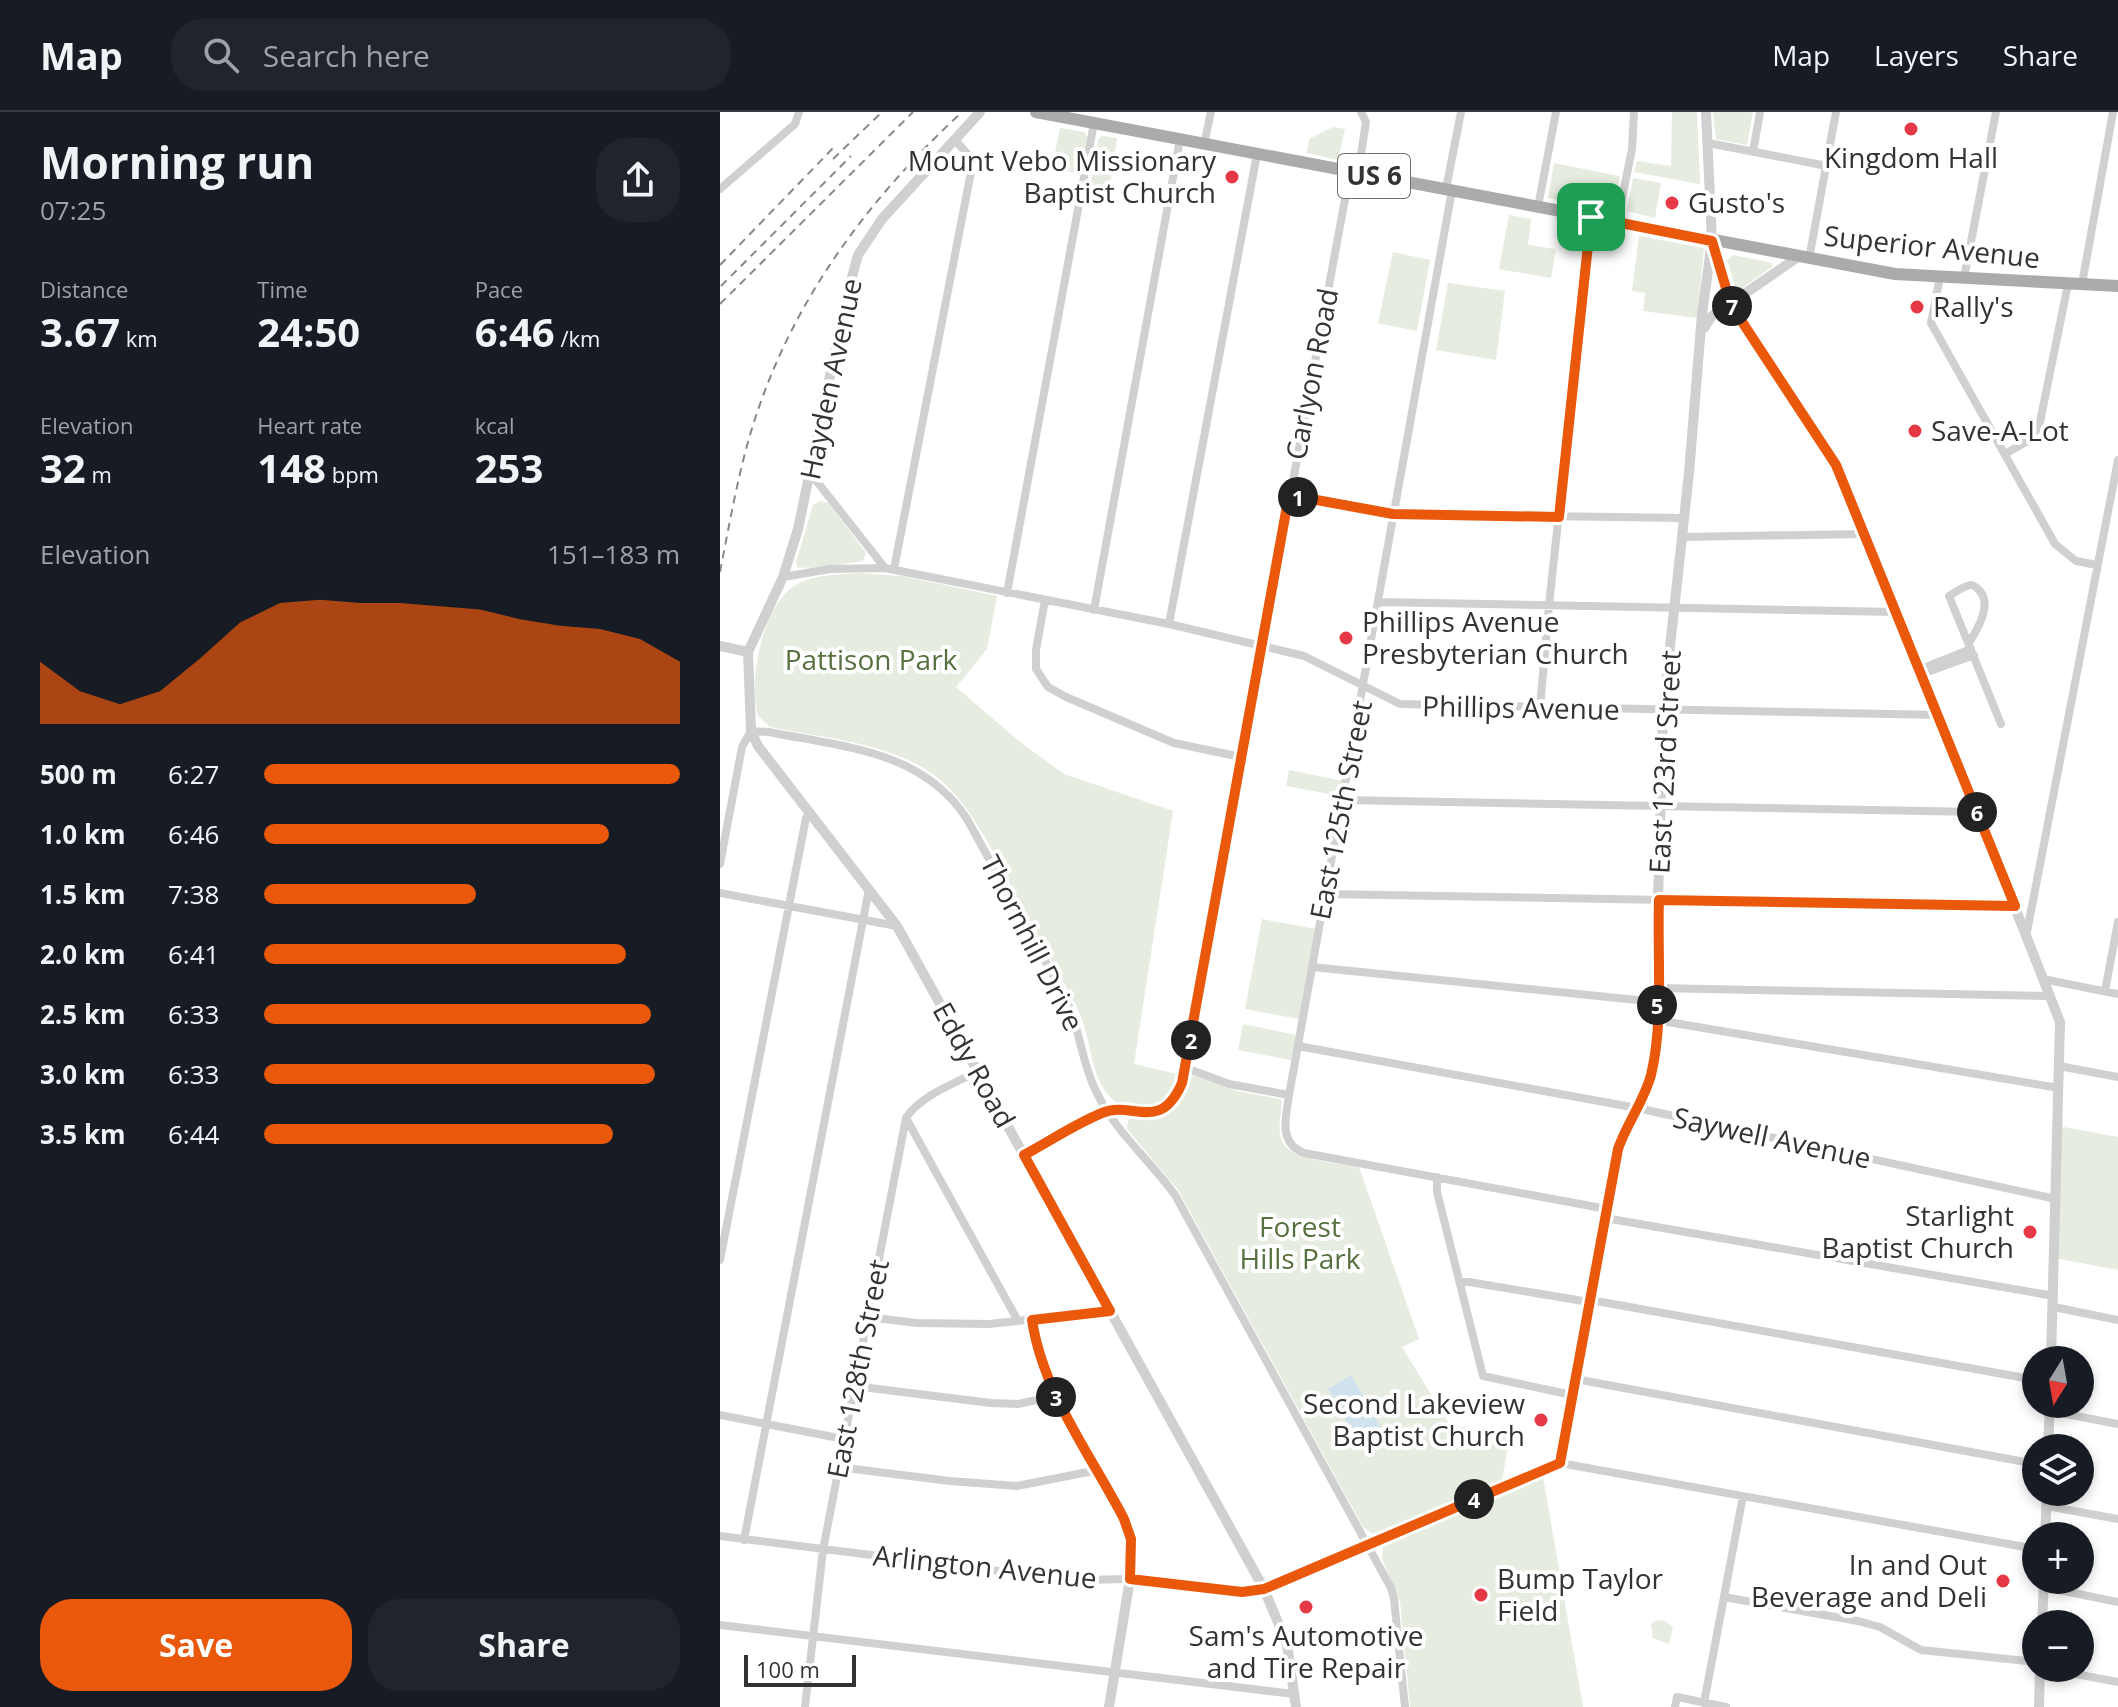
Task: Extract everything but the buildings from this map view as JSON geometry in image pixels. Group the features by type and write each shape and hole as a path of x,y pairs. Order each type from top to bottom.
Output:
{"main road":[{"name":"Superior Avenue","path":"1036,112 1895,274 2118,286"}],"street":[{"path":"720,189 795,124 799,112"},
{"name":"Hayden Avenue","path":"748,652 783,577 798,529 858,255 882,219 980,112"},
{"path":"1204,144 1211,112"},
{"name":"Carlyon Road","path":"1106,1111 1152,1112 1168,1104 1178,1094 1186,1068 1289,495 1366,122 1361,112"},
{"name":"East 125th Street","path":"1437,1177 1304,1153 1290,1145 1285,1127 1364,686 1461,112"},
{"path":"1538,207 1556,112"},
{"path":"1617,223 1632,149 1634,112"},
{"path":"1706,112 1712,241 1731,305 1836,465 1922,672 2060,1022 2052,1346"},
{"path":"1753,152 1760,112"},
{"path":"1702,338 1708,320 1804,258 1827,166 1836,112"},
{"path":"1964,278 1996,112"},
{"path":"2082,284 2113,112"},
{"path":"1007,593 1094,123"},
{"path":"1094,610 1180,139"},
{"path":"889,569 971,172 971,158 955,140"},
{"path":"1708,143 1827,166"},
{"path":"1169,624 1257,154"},
{"path":"1540,708 1591,217"},
{"name":"East 123rd Street","path":"1560,1463 1618,1149 1650,1076 1657,1002 1663,711 1712,241"},
{"path":"1940,277 1931,323 2055,544 2076,561 2097,565"},
{"path":"2005,454 2029,440 2039,427 2068,284"},
{"path":"2026,937 2118,460"},
{"path":"811,474 889,569"},
{"path":"1289,495 1393,514 1683,518"},
{"path":"1681,537 1863,534"},
{"name":"Phillips Avenue","path":"783,577 830,569 889,569 1169,624 1304,656 1400,704 1939,715"},
{"path":"1922,672 1971,649 1981,625 1984,601 1982,592 1974,586 1968,585 1949,596 1971,649 2001,724"},
{"path":"1045,600 1036,650 1036,669 1048,687 1174,743 1241,757"},
{"path":"1378,602 1895,612"},
{"path":"720,646 748,652 751,731 742,747 720,864"},
{"name":"Eddy Road","path":"751,731 758,746 897,926 978,1071 1264,1589 1287,1644 1296,1707"},
{"name":"Thornhill Drive","path":"751,731 902,762 951,797 967,819 1065,997 1078,1027 1091,1080 1106,1111 1175,1195 1368,1544 1394,1599 1405,1707"},
{"path":"1343,800 1977,812"},
{"path":"720,1260 806,818 810,814"},
{"path":"744,1540 869,887"},
{"path":"720,893 897,926"},
{"path":"1325,894 2015,906"},
{"path":"2105,991 2118,922"},
{"path":"1312,967 1657,1002"},
{"path":"2043,979 2118,994"},
{"path":"1657,988 2049,996"},
{"path":"1656,1020 2059,1088"},
{"name":"Saywell Avenue","path":"1298,1046 1637,1108 2056,1199"},
{"path":"2059,1066 2118,1077"},
{"path":"1186,1068 1229,1084 1289,1095"},
{"path":"978,1071 924,1100 906,1118 1018,1321"},
{"path":"1024,1155 1106,1111"},
{"name":"East 128th Street","path":"805,1707 823,1550 906,1118"},
{"path":"1572,1395 1483,1376 1437,1192 1437,1177 1606,1214 2054,1302 2118,1320"},
{"path":"1460,1282 1596,1301 2022,1377"},
{"path":"867,1317 917,1323 989,1324 1110,1311"},
{"path":"1032,1320 1036,1344 1056,1396 1124,1519 1130,1538 1130,1579 1109,1707"},
{"path":"1575,1379 2022,1461"},
{"path":"854,1386 991,1403 1018,1404 1056,1396"},
{"path":"720,1415 844,1439"},
{"path":"2092,1418 2118,1424"},
{"path":"1560,1463 2022,1546"},
{"name":"Arlington Avenue","path":"720,1536 1038,1576 1082,1580 1130,1579 1242,1592 1264,1589 1560,1463"},
{"path":"838,1467 1017,1486 1098,1470"},
{"path":"1704,1703 1743,1496"},
{"path":"2046,1522 2047,1506 2118,1519"},
{"path":"2085,1594 2118,1602"},
{"path":"1724,1597 1858,1621 1880,1627 1921,1650 2022,1661"},
{"path":"720,1625 1294,1694"},
{"path":"2094,1678 2118,1682"},
{"path":"2039,1707 2041,1682"},
{"path":"1676,1702 1726,1707"}],"green space":[{"path":"1672,112 1697,112 1700,184 1634,172 1637,161 1671,166"},
{"path":"1713,112 1753,112 1747,145 1716,139"},
{"path":"1333,127 1345,129 1338,160 1307,153 1309,139"},
{"path":"1060,128 1084,132 1087,137 1080,174 1052,168"},
{"path":"1102,136 1117,138 1109,190 1090,187 1098,140"},
{"path":"1554,163 1620,176 1614,210 1548,198"},
{"path":"1633,178 1661,183 1655,218 1627,211"},
{"path":"1509,215 1531,219 1528,245 1556,249 1551,278 1499,269"},
{"path":"1639,236 1704,248 1697,318 1643,311 1645,293 1632,291"},
{"path":"1393,252 1430,260 1417,331 1378,323"},
{"path":"1733,255 1772,263 1773,266 1737,292 1727,260"},
{"path":"1448,283 1505,291 1496,360 1436,350"},
{"path":"820,501 829,503 866,553 863,561 797,567 813,505"},
{"name":"Pattison Park","path":"857,573 902,576 997,596 987,649 956,687 1020,742 1064,774 1173,811 1134,1064 1181,1075 1176,1086 1161,1102 1142,1110 1131,1109 1120,1105 1104,1089 1095,1069 1081,1017 1070,994 979,827 938,778 921,766 880,749 770,727 758,716 755,701 757,664 760,644 774,609 784,595 803,581"},
{"path":"1289,770 1343,781 1340,796 1286,786"},
{"path":"1262,919 1315,929 1299,1019 1245,1009"},
{"path":"1243,1024 1296,1035 1291,1060 1238,1050"},
{"name":"Forest Hills Park","path":"1193,1075 1237,1091 1280,1099 1280,1132 1287,1148 1305,1157 1359,1167 1419,1339 1402,1347 1450,1425 1510,1434 1502,1481 1381,1533 1373,1534 1363,1527 1178,1190 1127,1129 1128,1119 1157,1114 1176,1104"},
{"path":"2058,1126 2118,1137 2118,1270 2055,1258"},
{"name":"Bump Taylor Field","path":"1543,1477 1583,1707 1410,1707 1400,1601 1382,1559 1383,1547"},
{"path":"1657,1620 1673,1627 1669,1644 1653,1638 1651,1624"}],"water":[{"path":"1351,1375 1380,1426 1348,1443 1340,1427 1347,1423 1328,1389"}],"railway":[{"path":"833,159 882,112"},
{"path":"720,304 913,112"},
{"path":"720,572 750,435 766,388 808,300 862,220 893,182 962,112"},
{"path":"720,265 836,145"},
{"path":"721,286 851,156"}],"place":[{"name":"Kingdom Hall","path":"1911,129"},
{"name":"Mount Vebo Missionary Baptist Church","path":"1232,177"},
{"name":"Gusto's","path":"1672,203"},
{"name":"Rally's","path":"1917,307"},
{"name":"Save-A-Lot","path":"1915,431"},
{"name":"Phillips Avenue Presbyterian Church","path":"1346,638"},
{"name":"Starlight Baptist Church","path":"2030,1232"},
{"name":"Second Lakeview Baptist Church","path":"1541,1420"},
{"name":"In and Out Beverage and Deli","path":"2003,1581"},
{"name":"Bump Taylor Field","path":"1481,1595"},
{"name":"Sam's Automotive and Tire Repair","path":"1306,1607"}],"route":[{"path":"1591,217 1712,241 1731,305 1836,465 2015,906 1659,900 1654,1056 1645,1092 1628,1122 1618,1149 1560,1463 1264,1589 1242,1592 1130,1579 1131,1539 1124,1519 1056,1396 1036,1344 1032,1320 1110,1311 1024,1155 1106,1111 1152,1112 1168,1104 1178,1094 1186,1068 1289,495 1393,514 1559,517 1591,217"}]}
